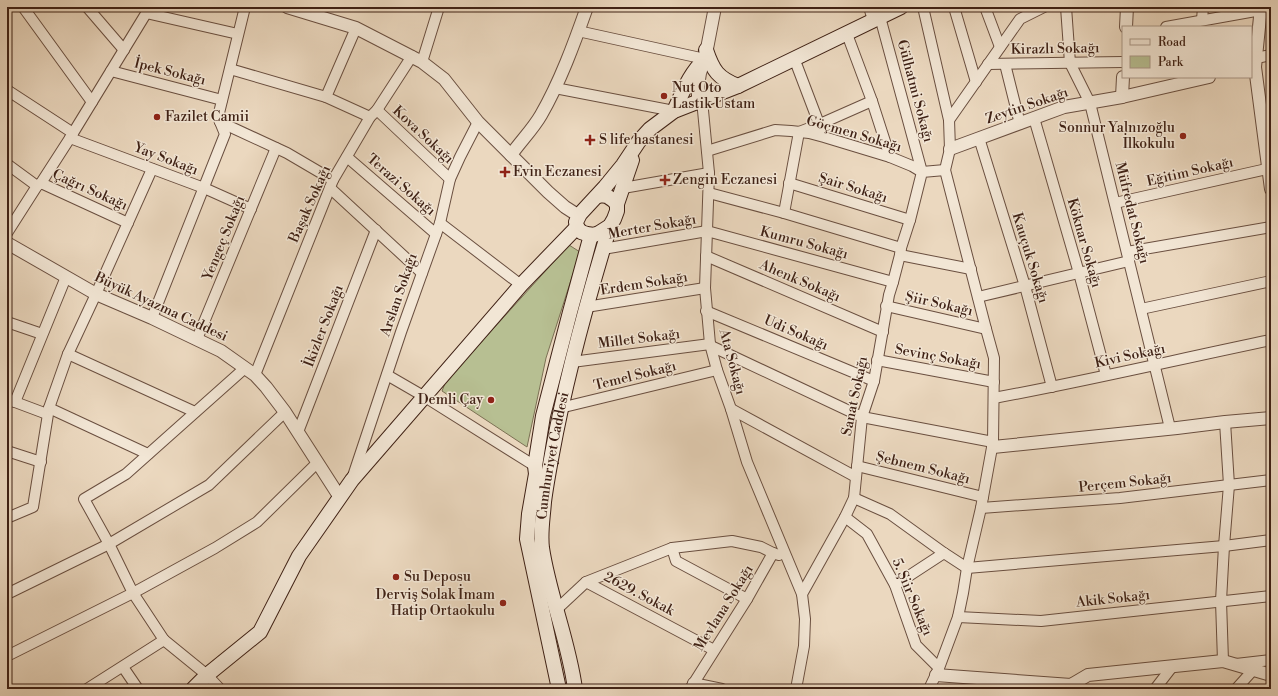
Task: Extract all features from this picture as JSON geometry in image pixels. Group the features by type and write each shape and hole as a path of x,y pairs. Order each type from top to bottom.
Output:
{"main road":[{"path":"193,689 207,675 260,632 299,556 339,496 578,221 586,206 596,197 623,165 639,141 650,129 674,111 738,86 847,34 874,15 901,7"},
{"path":"674,111 689,78 705,55 716,72 722,78 738,86"},
{"path":"578,221 581,232 591,235 599,233 610,226 617,211 616,204 639,141"},
{"path":"596,197 601,195 607,196 616,204"},
{"name":"Cumhuriyet Caddesi","path":"575,689 574,674 556,610 542,548 541,528 548,473 560,408 586,307 610,226"},
{"name":"Cumhuriyet Caddesi","path":"559,689 527,539 529,514 544,416 591,235"}],"street":[{"path":"23,7 92,102"},
{"path":"87,7 124,50"},
{"path":"152,318 225,134 218,117 245,7"},
{"path":"287,7 356,28 422,62 444,79 478,122 548,192 566,207 578,221"},
{"path":"422,62 439,7"},
{"path":"510,155 540,117 555,88 587,7"},
{"path":"702,100 707,65 705,55 715,7"},
{"path":"923,7 949,120 950,149 945,170 994,358 993,444 983,497 958,617 929,689"},
{"path":"954,7 976,82"},
{"path":"985,7 1000,47"},
{"path":"949,120 1020,19 1044,7"},
{"name":"Müfredat Sokağı","path":"1066,7 1070,63 1090,103 1170,428"},
{"path":"1126,26 1127,7"},
{"path":"1202,20 1203,7"},
{"path":"1171,26 1261,9 1254,64 1267,117 1271,189"},
{"path":"7,233 72,136 148,10 238,34"},
{"name":"Gülhatmi Sokağı","path":"874,15 922,172"},
{"path":"326,97 356,28"},
{"path":"578,31 705,55"},
{"path":"847,34 872,101 890,157"},
{"path":"1254,64 1271,55"},
{"name":"Başak Sokağı","path":"255,375 331,184 412,56"},
{"path":"794,58 824,137"},
{"name":"Kirazlı Sokağı","path":"988,64 1122,62"},
{"path":"1005,64 1020,124"},
{"name":"Kova Sokağı","path":"230,69 326,97 374,114 450,179"},
{"name":"İpek Sokağı","path":"111,71 222,100"},
{"path":"1122,97 1123,78"},
{"name":"Zeytin Sokağı","path":"950,149 1064,108 1122,97 1205,78"},
{"path":"555,88 674,111"},
{"name":"Yay Sokağı","path":"7,90 72,136 152,169 204,188 251,209"},
{"name":"Ata Sokağı","path":"702,100 709,173 705,288 710,345 747,462 802,594"},
{"path":"784,213 799,132 872,101"},
{"name":"Köknar Sokağı","path":"1034,118 1106,375"},
{"path":"220,122 276,148 331,184 376,230 422,273"},
{"name":"Arslan Sokağı","path":"352,480 440,223 450,179 478,122"},
{"name":"Göçmen Sokağı","path":"707,151 775,130 799,132 824,137 890,157 922,172"},
{"name":"Kauçuk Sokağı","path":"979,138 1025,286 1052,387"},
{"name":"Yengeç Sokağı","path":"197,339 276,148"},
{"name":"Terazi Sokağı","path":"347,158 436,234"},
{"name":"Çağrı Sokağı","path":"7,164 39,185 128,223"},
{"name":"Eğitim Sokağı","path":"1115,203 1270,168"},
{"path":"7,518 33,507 48,411 68,354 152,169"},
{"path":"922,172 945,170"},
{"name":"Sanat Sokağı","path":"802,594 854,498 862,417 874,381 886,306 922,172"},
{"path":"622,188 709,173"},
{"name":"Şair Sokağı","path":"789,183 910,220"},
{"path":"709,193 784,213 900,251 971,269"},
{"name":"Terazi Sokağı","path":"440,223 521,285"},
{"path":"978,297 1078,273 1128,256 1271,228"},
{"name":"İkizler Sokağı","path":"298,432 376,230"},
{"name":"Merter Sokağı","path":"603,250 707,231"},
{"name":"Kumru Sokağı","path":"707,231 893,282"},
{"name":"Büyük Ayazma Caddesi","path":"7,242 96,294 152,318 221,351 255,375 285,412 339,496"},
{"name":"Ahenk Sokağı","path":"706,256 883,332"},
{"path":"66,277 42,334 11,400 48,411 148,454"},
{"path":"1141,310 1271,281"},
{"name":"Erdem Sokağı","path":"586,307 705,288"},
{"name":"Şiir Sokağı","path":"886,306 986,329"},
{"name":"Udi Sokağı","path":"706,311 874,381"},
{"path":"7,322 42,334"},
{"name":"Kivi Sokağı","path":"994,398 1271,340"},
{"path":"710,345 862,417 993,444 1271,418"},
{"name":"Millet Sokağı","path":"572,362 710,345"},
{"path":"68,354 195,412"},
{"name":"Sevinç Sokağı","path":"877,360 994,382"},
{"path":"220,689 207,675 164,640 133,593 110,544 84,499 126,474 245,368"},
{"name":"Temel Sokağı","path":"560,408 717,370"},
{"path":"387,375 425,396 536,466"},
{"path":"731,409 856,477"},
{"path":"7,594 110,544 209,485 285,412"},
{"path":"1225,422 1229,485 1221,601 1228,662"},
{"path":"7,451 41,462"},
{"path":"9,652 133,593 215,548 257,522 317,463"},
{"name":"Şebnem Sokağı","path":"857,466 983,497"},
{"name":"Perçem Sokağı","path":"980,508 1120,498 1271,480"},
{"path":"854,498 890,514 967,568 1224,546 1271,540"},
{"path":"7,510 18,513"},
{"name":"5. Şiir Sokağı","path":"845,517 867,534 895,585 916,645 937,672"},
{"path":"586,582 672,548 732,541 761,547 787,558"},
{"path":"672,548 676,561 747,599"},
{"name":"Mevlana Sokağı","path":"691,686 747,599 773,553"},
{"path":"895,585 944,553"},
{"name":"2629. Sokak","path":"556,610 586,582 714,650"},
{"path":"796,689 804,646 805,619 802,594"},
{"name":"Akik Sokağı","path":"958,617 1041,621 1271,596"},
{"path":"87,689 164,640"},
{"path":"937,672 1070,687 1088,675 1172,666 1271,660"},
{"path":"1228,662 1271,675"},
{"path":"1155,689 1172,666"},
{"path":"123,667 138,689"},
{"path":"1236,689 1254,669"},
{"path":"691,686 722,689"}],"green space":[{"path":"569,245 580,252 546,358 527,447 442,391 446,381"}],"place":[{"name":"Nut Oto Lastik Ustam","path":"664,96"},
{"name":"Fazilet Camii","path":"157,117"},
{"name":"Sonnur Yalnızoğlu İlkokulu","path":"1183,136"},
{"name":"S life hastanesi","path":"590,140"},
{"name":"Evin Eczanesi","path":"505,172"},
{"name":"Zengin Eczanesi","path":"665,180"},
{"name":"Demli Çay","path":"491,400"},
{"name":"Su Deposu","path":"396,577"},
{"name":"Derviş Solak İmam Hatip Ortaokulu","path":"503,603"}]}
